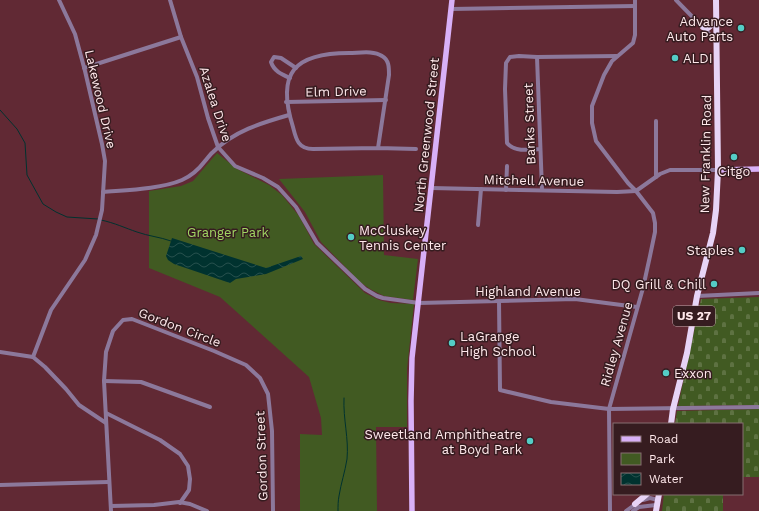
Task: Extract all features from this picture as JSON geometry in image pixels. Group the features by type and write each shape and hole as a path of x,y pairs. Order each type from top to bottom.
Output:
{"highway":[{"name":"New Franklin Road","path":"671,423 716,210 718,170 716,0"},
{"path":"703,27 708,28 716,21"},
{"path":"635,504 646,495"}],"main road":[{"name":"North Greenwood Street","path":"412,511 412,358 452,0"},
{"path":"718,170 759,169"}],"street":[{"name":"Lakewood Drive","path":"33,357 51,310 85,260 96,235 102,210 105,161 102,144 75,34 59,0"},
{"name":"Azalea Drive","path":"170,0 181,37 197,77 208,118 218,147 235,166 263,178 278,187 296,207 316,243 365,289 383,298 419,303"},
{"name":"Ridley Avenue","path":"610,511 609,408 650,256 655,232 655,223 653,213 596,141 592,123 592,106 604,75 612,62 633,43 635,35 635,0"},
{"path":"676,0 716,41"},
{"path":"451,9 635,6"},
{"path":"84,68 181,37"},
{"path":"378,148 386,100 389,66 385,59 379,55 364,53 322,55 310,59 296,68 290,78 287,88 286,102 296,140 299,144 306,148 313,149 378,148 416,150"},
{"path":"540,149 520,150 508,144 507,108 505,96 506,64 510,57 617,56"},
{"path":"290,78 273,68 271,62 274,57 281,58 296,68"},
{"name":"Banks Street","path":"537,57 542,190"},
{"name":"Elm Drive","path":"286,102 386,100"},
{"path":"103,192 170,184 182,180 197,170 212,152 237,133 289,115"},
{"path":"656,121 656,177"},
{"path":"506,190 507,166"},
{"path":"636,190 663,173 675,169 718,170"},
{"name":"Mitchell Avenue","path":"431,188 617,192 636,190"},
{"path":"478,226 481,189"},
{"path":"697,296 759,293"},
{"name":"Highland Avenue","path":"419,303 575,299 637,307"},
{"path":"499,301 500,390 551,402 609,408 673,409 759,407"},
{"name":"Gordon Circle","path":"111,509 108,482 104,381 106,352 113,330 123,320 132,318 214,351 246,365 260,378"},
{"path":"0,352 33,357 45,367 79,405 106,424"},
{"name":"Gordon Street","path":"260,378 268,394 272,431 273,511"},
{"path":"104,381 141,382 210,407"},
{"path":"106,413 160,440 180,454 188,466 190,479 189,490 180,503"},
{"path":"0,485 108,482"},
{"path":"626,511 645,499 650,498 657,503"},
{"path":"111,509 180,503 190,504 207,511"},
{"path":"633,511 640,507 657,503"}],"green space":[{"name":"Granger Park","path":"217,153 237,169 269,185 282,195 299,216 314,244 365,293 379,300 391,303 414,304 407,369 407,427 376,427 377,511 300,511 300,434 322,435 321,418 309,377 220,297 149,268 149,191 181,186 193,181"},
{"name":"McCluskey Tennis Center","path":"383,175 384,255 418,259 413,300 384,296 360,282 321,242 305,212 279,179"},
{"path":"759,297 759,405 678,406 701,299"},
{"path":"759,409 759,477 743,477 743,423 675,423 677,411"},
{"path":"664,495 723,495 723,511 662,511"}],"water":[{"path":"172,238 266,268 301,256 303,259 266,274 236,279 230,283 174,264 168,260 166,256"}],"waterway":[{"path":"0,110 17,129 25,143 27,175 43,204 67,217 98,219"},
{"path":"101,220 171,241"},
{"path":"338,511 339,498 347,459 344,398"}],"place":[{"name":"Advance Auto Parts","path":"741,28"},
{"name":"ALDI","path":"675,58"},
{"name":"Citgo","path":"734,157"},
{"name":"McCluskey Tennis Center","path":"351,237"},
{"name":"Staples","path":"742,250"},
{"name":"DQ Grill & Chill","path":"714,284"},
{"name":"LaGrange High School","path":"452,343"},
{"name":"Exxon","path":"666,373"},
{"name":"Sweetland Amphitheatre at Boyd Park","path":"530,441"}]}
